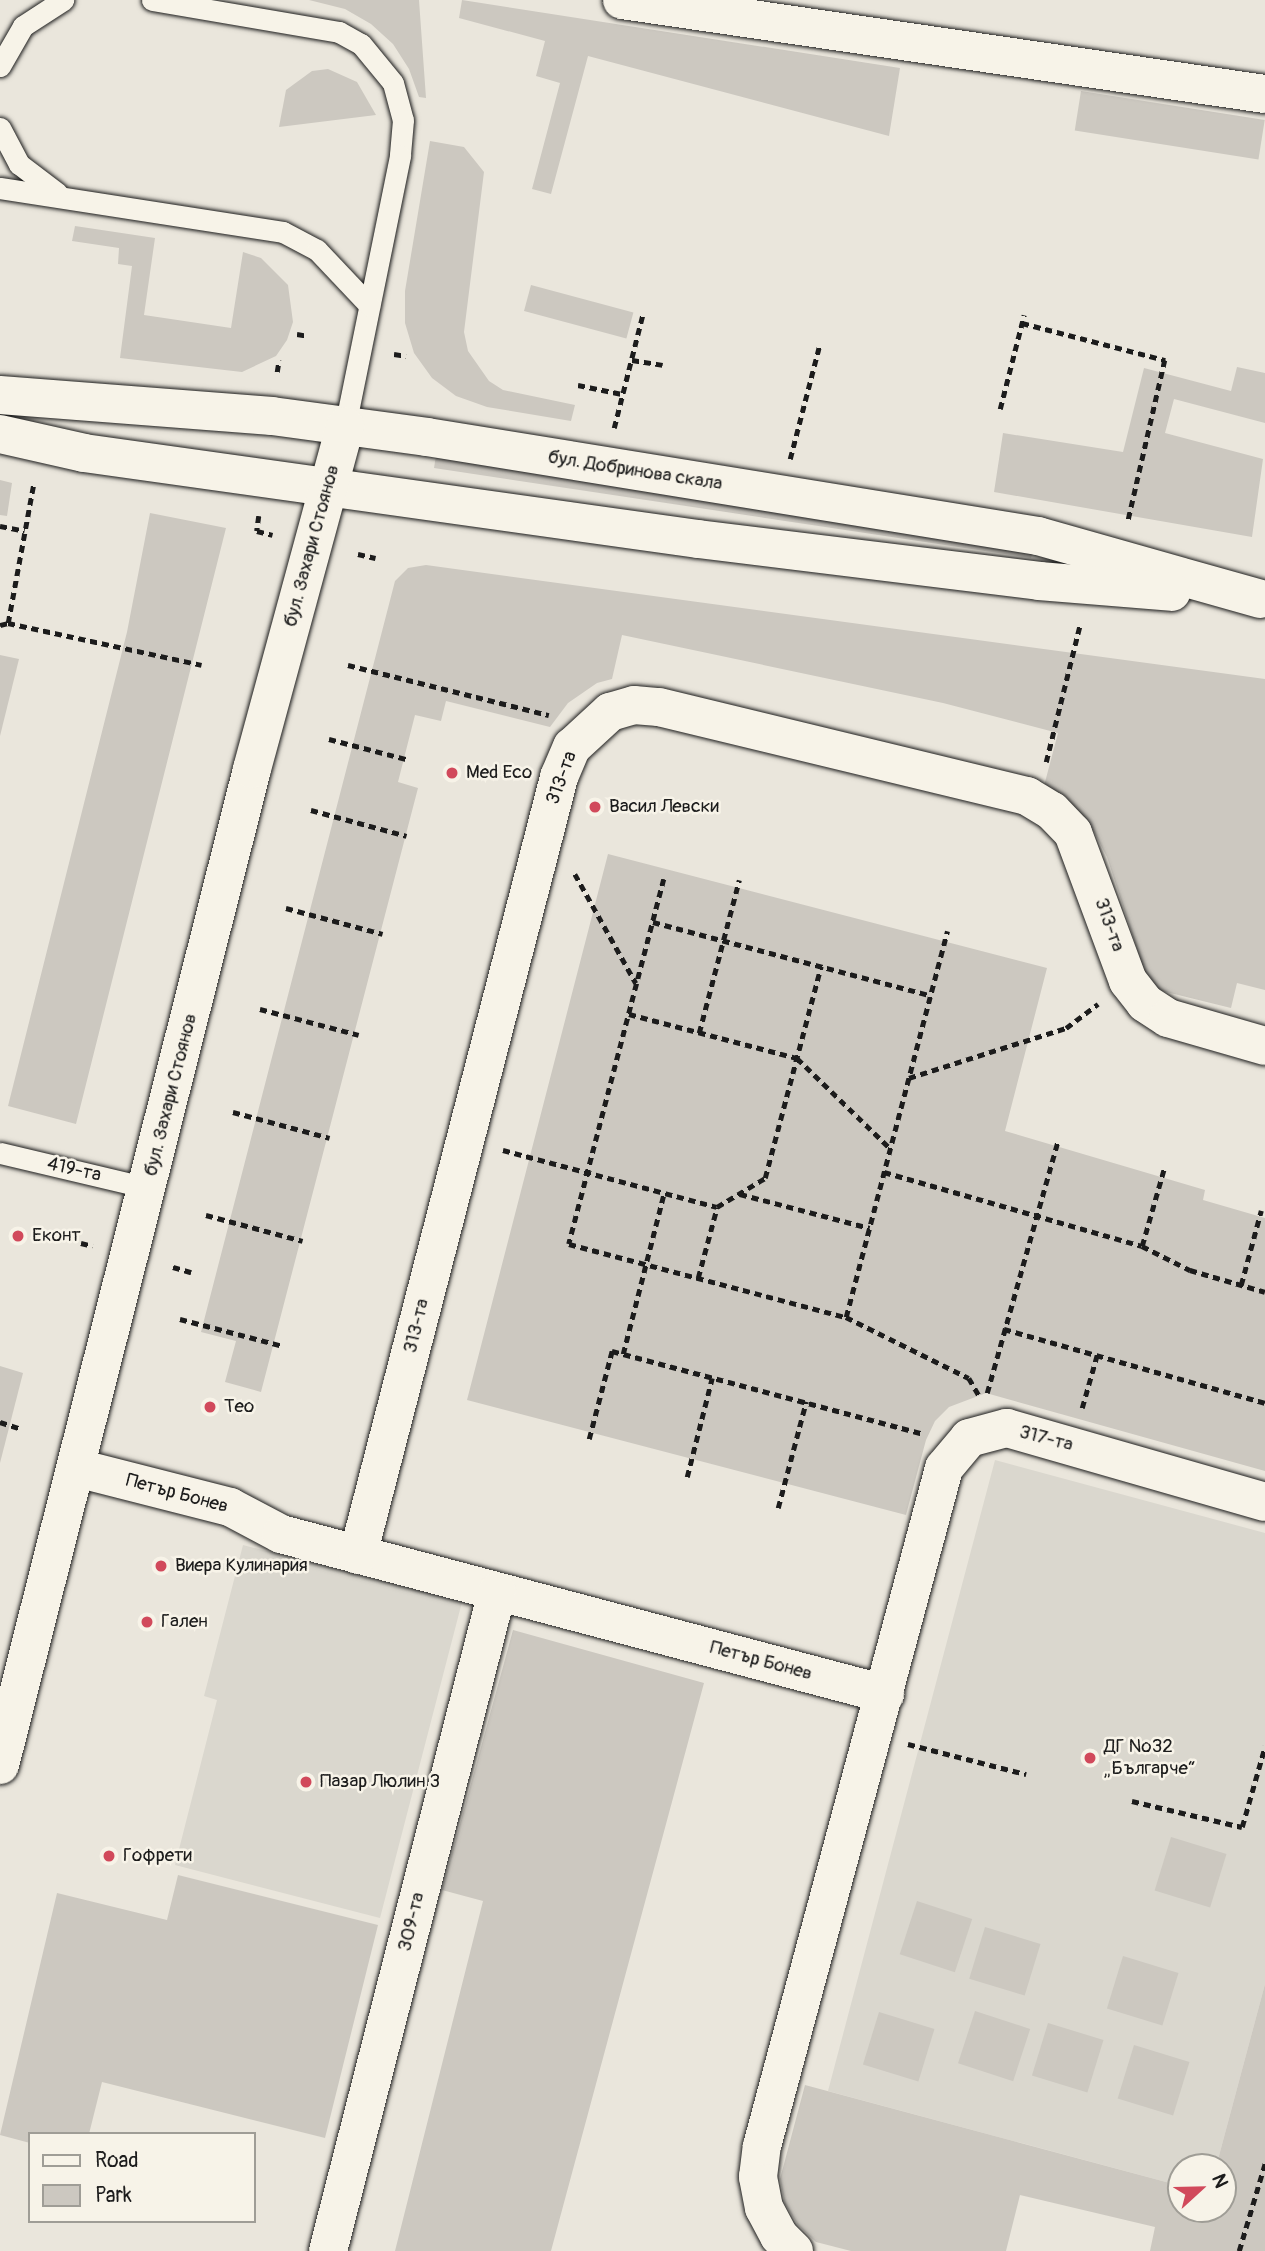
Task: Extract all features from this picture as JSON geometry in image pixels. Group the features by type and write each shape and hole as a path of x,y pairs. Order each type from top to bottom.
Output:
{"street":[{"path":"622,0 1265,94"},
{"name":"бул. Добринова скала","path":"0,395 345,426 1038,536 1263,599"},
{"name":"бул. Захари Стоянов","path":"0,1765 345,426"},
{"name":"бул. Добринова скала","path":"0,434 84,453 698,539 1026,580 1263,599"},
{"name":"313-та","path":"358,1555 547,824 572,747 590,726 610,712 634,705 659,707 1032,799 1052,811 1073,833 1128,981 1145,1003 1168,1018 1265,1046"},
{"name":"317-та","path":"962,1443 976,1434 1007,1428 1265,1502"},
{"path":"794,2251 779,2236 764,2208 758,2177 762,2146 944,1468 962,1443"},
{"name":"Петър Бонев","path":"77,1468 230,1507 281,1534 885,1694"},
{"name":"309-та","path":"328,2251 497,1592"}],"lane":[{"path":"0,66 23,26 63,0"},
{"path":"152,0 315,25 339,32 379,62 397,94 403,131 345,426"},
{"path":"0,128 19,164 37,182 83,201"},
{"path":"0,188 284,232 317,250 369,305"},
{"name":"419-та","path":"0,1153 148,1188"}],"path":[{"path":"612,437 643,313"},
{"path":"1000,409 1024,315"},
{"path":"1022,323 1165,360 1128,524"},
{"path":"297,334 308,336"},
{"path":"788,467 819,347"},
{"path":"394,354 406,356"},
{"path":"277,372 279,360"},
{"path":"632,360 663,365"},
{"path":"578,385 622,394"},
{"path":"8,623 35,478"},
{"path":"0,526 25,531"},
{"path":"257,531 273,535"},
{"path":"358,554 376,558"},
{"path":"0,625 8,623 202,665"},
{"path":"1032,799 1040,783 1080,625"},
{"path":"348,665 590,726"},
{"path":"329,738 406,759"},
{"path":"311,810 407,836"},
{"path":"547,824 637,983"},
{"path":"664,879 569,1244 846,1317 969,1378 984,1405 1058,1140"},
{"path":"699,1032 738,880"},
{"path":"286,908 383,934"},
{"path":"653,922 930,995"},
{"path":"846,1317 947,931"},
{"path":"465,1140 717,1207 765,1178 821,966"},
{"path":"909,1079 1066,1028 1128,981"},
{"path":"260,1009 359,1035"},
{"path":"629,1014 797,1058 890,1149"},
{"path":"233,1112 330,1138"},
{"path":"1142,1246 1164,1169"},
{"path":"884,1172 1142,1246 1191,1270 1265,1292"},
{"path":"623,1354 664,1193"},
{"path":"740,1194 870,1228"},
{"path":"698,1278 717,1207"},
{"path":"1241,1285 1261,1211"},
{"path":"206,1215 303,1241"},
{"path":"81,1243 94,1246"},
{"path":"173,1267 191,1272"},
{"path":"180,1319 283,1346"},
{"path":"1004,1329 1265,1403"},
{"path":"589,1440 612,1351 962,1443"},
{"path":"1071,1446 1097,1355"},
{"path":"687,1477 712,1378"},
{"path":"778,1508 806,1402"},
{"path":"0,1422 19,1428"},
{"path":"874,1735 1026,1774"},
{"path":"1132,1801 1242,1827 1265,1746"},
{"path":"1239,2251 1265,2163"}],"shaded area":[{"name":"ДГ №32 „Българче“","path":"995,1460 1265,1533 1265,1984 1220,2153 1167,2153 1167,2182 828,2091"},
{"name":"Пазар Люлин 3","path":"243,1545 462,1602 380,1918 175,1865 217,1700 204,1696"}],"green space":[{"path":"309,0 419,0 426,98 419,97 409,69 393,44 371,24 345,9"},
{"path":"462,0 900,68 889,136 588,56 551,194 532,189 560,83 536,76 545,41 459,18"},
{"path":"328,69 357,82 376,115 279,127 286,90 312,71"},
{"path":"1081,91 1265,120 1258,160 1075,131"},
{"path":"430,141 464,147 484,172 464,332 468,351 489,381 503,390 575,405 571,421 487,407 456,396 432,378 414,353 405,323 405,291"},
{"path":"75,226 155,238 144,315 231,328 243,252 261,258 288,285 293,322 287,340 276,356 242,372 120,358 132,266 118,264 119,248 72,241"},
{"path":"531,285 633,312 626,339 524,311"},
{"path":"1237,367 1265,373 1265,423 1174,399 1165,433 1263,459 1252,537 994,492 1003,433 1123,452 1144,368 1231,391"},
{"path":"437,449 1033,550 1031,558 434,468"},
{"path":"0,480 12,483 7,516 0,515"},
{"path":"150,513 226,528 76,1124 8,1106 127,632"},
{"path":"426,565 1265,679 1265,990 1237,983 1231,1008 1158,990 1145,973 1107,857 1092,828 1067,801 1044,786 1058,733 943,703 622,635 612,679 597,683 568,703 550,727 446,701 441,721 415,715 398,782 418,788 261,1392 225,1382 236,1341 201,1332 395,581 408,568"},
{"path":"0,655 19,659 0,736"},
{"path":"608,854 1047,968 1005,1131 1205,1190 1203,1200 1265,1218 1265,1471 986,1393 949,1407 935,1421 926,1440 906,1515 467,1400"},
{"path":"0,1366 23,1373 0,1463"},
{"path":"513,1630 704,1683 551,2251 395,2251 483,1901 442,1890"},
{"path":"1171,1837 1226,1854 1210,1908 1155,1891"},
{"path":"178,1875 378,1925 325,2138 102,2082 90,2132 28,2132 28,2142 0,2135 57,1893 167,1920"},
{"path":"917,1901 972,1919 955,1972 900,1954"},
{"path":"985,1927 1040,1944 1025,1996 969,1979"},
{"path":"1123,1956 1178,1973 1162,2026 1107,2009"},
{"path":"1265,1984 1265,2251 1150,2251 1155,2227 1020,2195 1006,2251 851,2251 816,2242 798,2225 785,2204 780,2179 805,2085 1167,2182 1167,2223 1237,2223 1237,2153 1220,2153"},
{"path":"975,2011 1030,2029 1013,2081 958,2063"},
{"path":"879,2012 934,2029 918,2082 863,2065"},
{"path":"1048,2023 1103,2040 1087,2093 1032,2076"},
{"path":"1134,2045 1189,2062 1173,2116 1118,2099"}],"place":[{"name":"Med Eco","path":"452,773"},
{"name":"Васил Левски","path":"595,807"},
{"name":"Еконт","path":"18,1236"},
{"name":"Тео","path":"210,1407"},
{"name":"Виера Кулинария","path":"161,1566"},
{"name":"Гален","path":"147,1622"},
{"name":"ДГ №32 „Българче“","path":"1090,1758"},
{"name":"Пазар Люлин 3","path":"306,1782"},
{"name":"Гофрети","path":"109,1856"}]}
